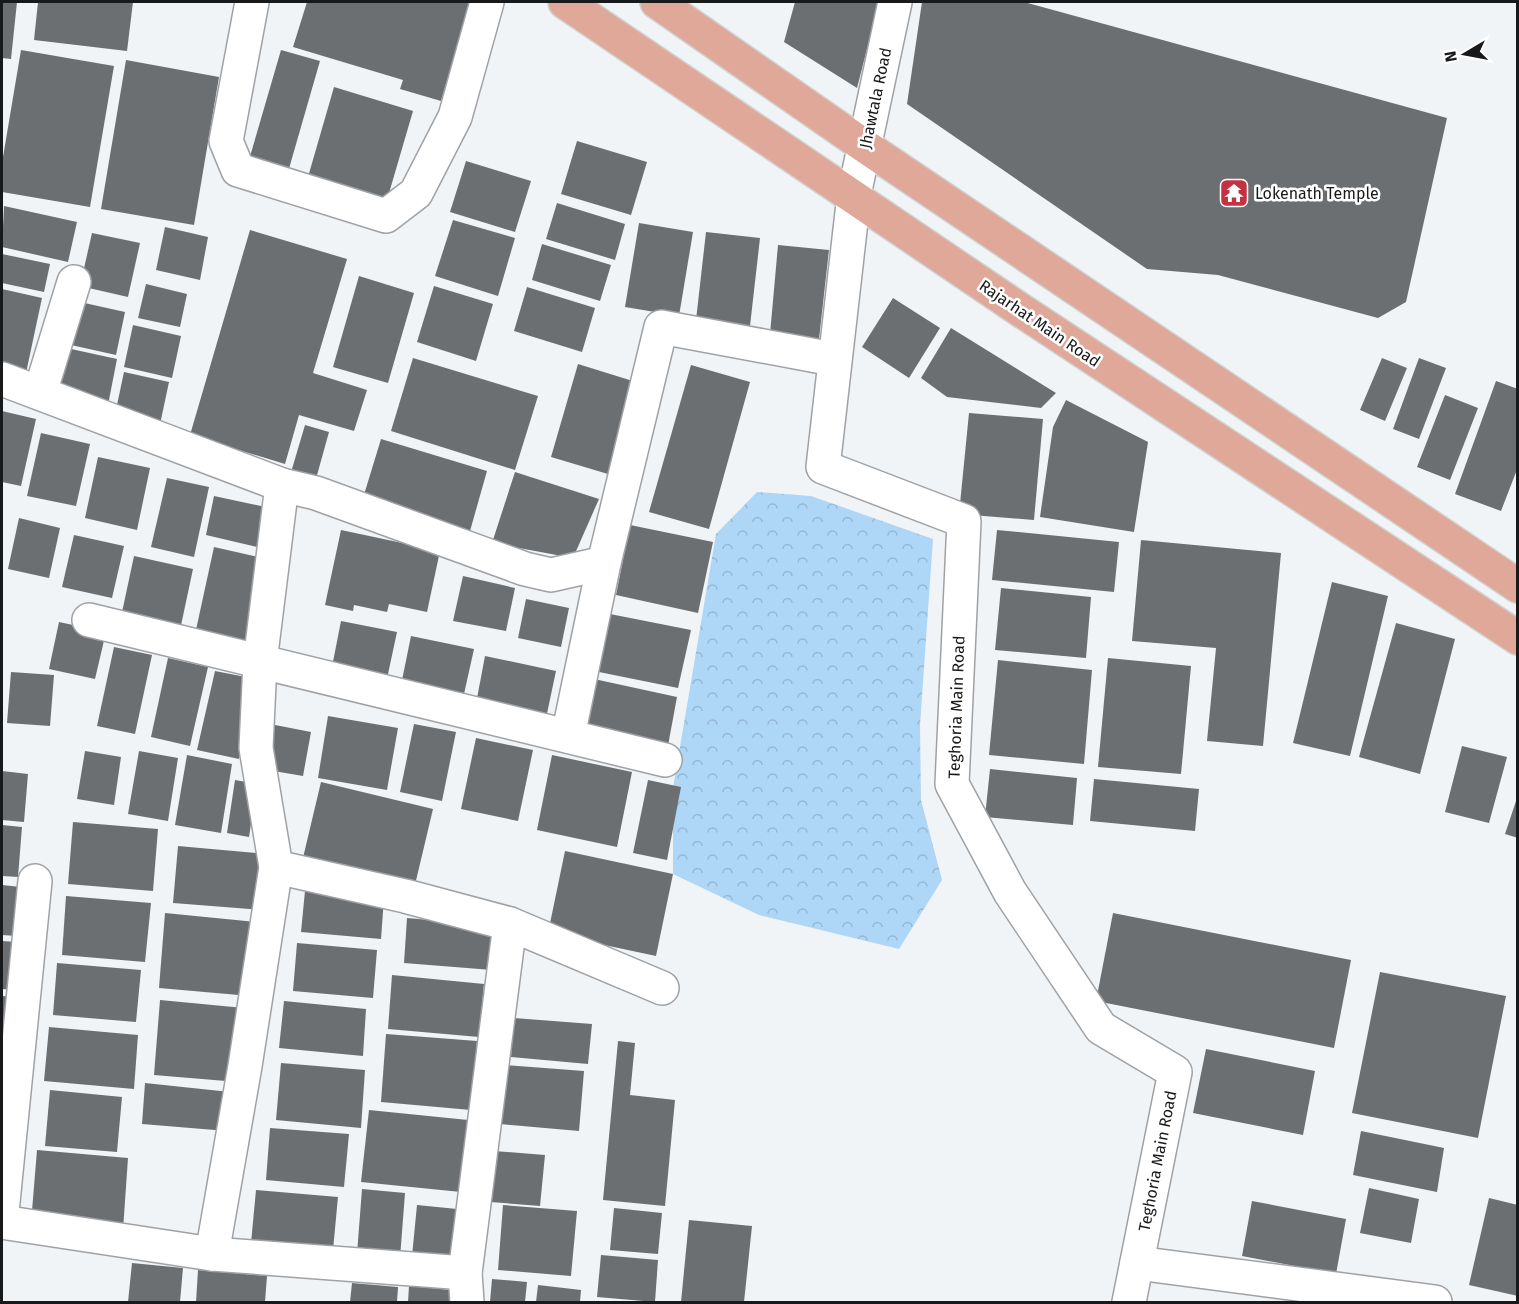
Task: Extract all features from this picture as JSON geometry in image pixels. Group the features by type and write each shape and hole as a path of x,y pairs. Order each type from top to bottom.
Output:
{"main road":[{"name":"Rajarhat Main Road","path":"566,2 854,195 1032,318 1518,638"},
{"path":"657,2 866,147 1518,586"}],"street":[{"path":"252,2 226,141 238,170 386,216 416,194 455,117 487,2"},
{"name":"Jhawtala Road","path":"854,195 895,2"},
{"name":"Teghoria Main Road","path":"854,195 833,359 823,467 964,521 952,784 1010,892 1101,1028 1175,1072 1129,1302"},
{"path":"40,393 74,282"},
{"path":"568,736 604,563 661,327 833,359"},
{"path":"2,379 282,485 316,493 525,569 551,575 604,563"},
{"path":"212,1254 245,1066 276,867 256,748 260,662 282,485"},
{"path":"89,620 665,760"},
{"path":"276,867 405,896 510,924 662,988"},
{"path":"2,1212 35,882"},
{"path":"2,1222 212,1254 466,1288 510,924"},
{"path":"1137,1263 1435,1302"}],"green space":[{"path":"757,492 811,496 933,539 920,725 921,800 942,880 899,949 759,915 673,874 673,788 716,534"}],"building":[{"path":"2,2 17,2 11,59 2,58"},
{"path":"38,2 133,2 127,51 34,40"},
{"path":"307,2 470,2 441,101 400,89 403,80 293,47"},
{"path":"795,2 879,2 857,88 784,42"},
{"name":"Lokenath Temple","path":"922,2 1024,2 1447,118 1406,302 1378,318 1218,275 1147,269 907,104"},
{"path":"21,50 114,66 90,207 2,192 2,163"},
{"path":"281,50 320,61 288,172 249,160"},
{"path":"126,60 219,77 194,225 101,209"},
{"path":"334,87 413,111 387,200 308,177"},
{"path":"577,141 647,162 631,215 561,194"},
{"path":"466,161 531,181 515,232 450,212"},
{"path":"557,203 625,224 615,260 546,239"},
{"path":"4,206 77,222 68,262 2,247"},
{"path":"453,220 515,238 498,296 435,276"},
{"path":"639,223 693,232 679,316 625,307"},
{"path":"165,227 208,237 200,280 156,270"},
{"path":"250,230 347,259 313,373 367,390 354,431 299,415 285,464 190,435"},
{"path":"706,232 760,238 750,326 696,320"},
{"path":"92,233 140,243 128,297 80,286"},
{"path":"542,244 611,265 600,301 532,280"},
{"path":"778,245 829,250 819,339 770,334"},
{"path":"2,254 50,264 44,292 2,283"},
{"path":"359,276 414,293 388,383 333,367"},
{"path":"146,284 187,294 180,327 138,318"},
{"path":"434,286 493,304 476,361 417,342"},
{"path":"527,287 595,308 582,352 514,331"},
{"path":"2,289 42,298 26,373 2,367"},
{"path":"893,298 940,328 909,378 862,347"},
{"path":"71,300 125,312 116,355 62,343"},
{"path":"133,325 181,336 172,378 124,367"},
{"path":"951,328 1056,393 1041,408 947,397 921,378"},
{"path":"62,347 117,359 108,405 53,393"},
{"path":"413,358 538,396 515,470 391,431"},
{"path":"1382,358 1407,368 1385,421 1360,410"},
{"path":"1419,358 1446,368 1419,439 1393,429"},
{"path":"578,364 636,382 608,474 551,457"},
{"path":"691,365 750,382 709,529 649,512"},
{"path":"124,372 169,382 159,429 114,419"},
{"path":"1496,381 1518,389 1518,467 1501,511 1455,494"},
{"path":"1445,395 1478,408 1450,480 1417,467"},
{"path":"1066,400 1148,442 1134,532 1040,517 1053,427"},
{"path":"2,411 36,419 21,486 2,482"},
{"path":"969,413 1043,419 1034,520 959,514"},
{"path":"305,425 329,432 314,486 289,479"},
{"path":"41,433 90,444 76,506 27,496"},
{"path":"381,439 487,471 470,531 363,498"},
{"path":"98,457 150,468 137,530 85,518"},
{"path":"515,472 599,499 573,558 492,543"},
{"path":"167,478 209,487 194,557 151,547"},
{"path":"214,496 275,509 266,549 206,535"},
{"path":"19,518 60,528 49,578 8,569"},
{"path":"630,525 713,542 698,613 616,595"},
{"path":"341,530 440,551 427,612 389,604 387,612 354,605 353,611 325,605"},
{"path":"997,530 1119,542 1114,592 992,580"},
{"path":"74,535 124,546 112,598 62,587"},
{"path":"1141,540 1281,553 1263,746 1207,741 1216,648 1132,641"},
{"path":"214,547 267,559 247,651 194,639"},
{"path":"134,556 193,569 180,630 121,617"},
{"path":"463,576 515,588 506,631 453,621"},
{"path":"1332,582 1388,596 1350,756 1293,743"},
{"path":"1001,588 1091,597 1086,658 995,650"},
{"path":"526,599 569,608 561,647 518,638"},
{"path":"610,614 691,630 678,688 599,672"},
{"path":"341,621 397,632 385,688 330,677"},
{"path":"59,622 106,632 95,679 49,669"},
{"path":"1396,623 1455,639 1420,774 1359,757"},
{"path":"411,636 474,649 462,703 400,690"},
{"path":"114,647 152,655 135,734 97,726"},
{"path":"485,656 556,671 545,723 475,709"},
{"path":"168,658 208,667 190,746 151,737"},
{"path":"1108,658 1191,666 1181,774 1098,767"},
{"path":"998,660 1092,670 1084,764 989,755"},
{"path":"215,671 256,679 239,759 197,750"},
{"path":"11,672 54,675 50,726 7,723"},
{"path":"594,679 677,697 667,751 583,734"},
{"path":"328,716 398,728 387,790 318,778"},
{"path":"270,724 311,732 303,776 262,769"},
{"path":"414,724 456,732 442,801 400,792"},
{"path":"476,738 533,750 518,821 461,809"},
{"path":"1462,746 1507,757 1489,823 1445,812"},
{"path":"85,751 121,757 114,805 77,799"},
{"path":"139,751 178,758 168,821 128,814"},
{"path":"187,755 232,764 221,833 175,825"},
{"path":"552,755 632,772 617,847 537,830"},
{"path":"990,769 1077,778 1073,825 985,817"},
{"path":"2,771 28,774 24,822 2,820"},
{"path":"1094,779 1199,789 1195,831 1090,821"},
{"path":"235,780 257,784 249,837 227,833"},
{"path":"648,780 681,787 667,860 633,853"},
{"path":"321,782 433,809 414,889 302,862"},
{"path":"1518,795 1518,838 1505,834"},
{"path":"73,822 158,829 153,891 68,884"},
{"path":"2,825 22,827 18,877 2,876"},
{"path":"178,846 267,854 263,910 173,903"},
{"path":"565,851 673,874 656,956 548,933"},
{"path":"2,885 21,887 17,936 2,935"},
{"path":"305,891 384,898 381,939 301,932"},
{"path":"66,896 151,903 145,962 62,955"},
{"path":"165,913 257,922 250,996 159,988"},
{"path":"1113,913 1351,960 1334,1048 1096,1001"},
{"path":"407,918 496,926 492,970 404,963"},
{"path":"2,941 17,942 13,990 2,989"},
{"path":"297,943 377,950 373,998 293,991"},
{"path":"57,963 141,970 136,1022 53,1015"},
{"path":"1380,972 1506,996 1478,1138 1352,1113"},
{"path":"392,975 484,984 479,1037 388,1029"},
{"path":"2,996 16,997 2,1055"},
{"path":"160,1000 244,1008 238,1082 154,1075"},
{"path":"284,1001 366,1009 363,1056 279,1048"},
{"path":"514,1018 592,1024 588,1064 511,1057"},
{"path":"49,1027 138,1035 134,1089 44,1081"},
{"path":"386,1034 477,1041 471,1110 381,1102"},
{"path":"618,1041 635,1043 630,1095 675,1100 665,1206 603,1200"},
{"path":"1206,1049 1315,1071 1303,1135 1193,1113"},
{"path":"281,1063 365,1070 361,1128 276,1120"},
{"path":"505,1065 584,1071 579,1131 500,1124"},
{"path":"145,1083 230,1092 227,1131 142,1124"},
{"path":"50,1090 122,1097 117,1152 45,1146"},
{"path":"369,1110 468,1120 461,1192 361,1182"},
{"path":"270,1128 349,1134 344,1187 266,1180"},
{"path":"1361,1131 1444,1148 1437,1192 1353,1175"},
{"path":"37,1150 128,1158 123,1230 31,1223"},
{"path":"482,1150 545,1155 540,1206 478,1201"},
{"path":"1369,1188 1419,1199 1411,1243 1360,1233"},
{"path":"362,1189 405,1193 400,1258 357,1254"},
{"path":"256,1190 338,1197 333,1250 251,1243"},
{"path":"1489,1198 1518,1205 1518,1296 1469,1285"},
{"path":"1252,1201 1346,1219 1336,1274 1242,1256"},
{"path":"417,1205 457,1209 452,1259 412,1256"},
{"path":"503,1205 577,1211 571,1276 498,1270"},
{"path":"614,1208 662,1213 658,1254 610,1250"},
{"path":"689,1220 752,1226 744,1302 681,1302"},
{"path":"601,1255 658,1260 655,1302 597,1297"},
{"path":"132,1263 183,1268 180,1302 128,1302"},
{"path":"198,1270 267,1276 265,1302 196,1302"},
{"path":"492,1279 527,1282 525,1302 490,1302"},
{"path":"352,1283 398,1287 397,1302 350,1302"},
{"path":"538,1285 581,1290 580,1302 536,1302"},
{"path":"409,1286 451,1290 450,1302 408,1302"}],"place":[{"name":"Lokenath Temple","path":"1234,193"}]}
